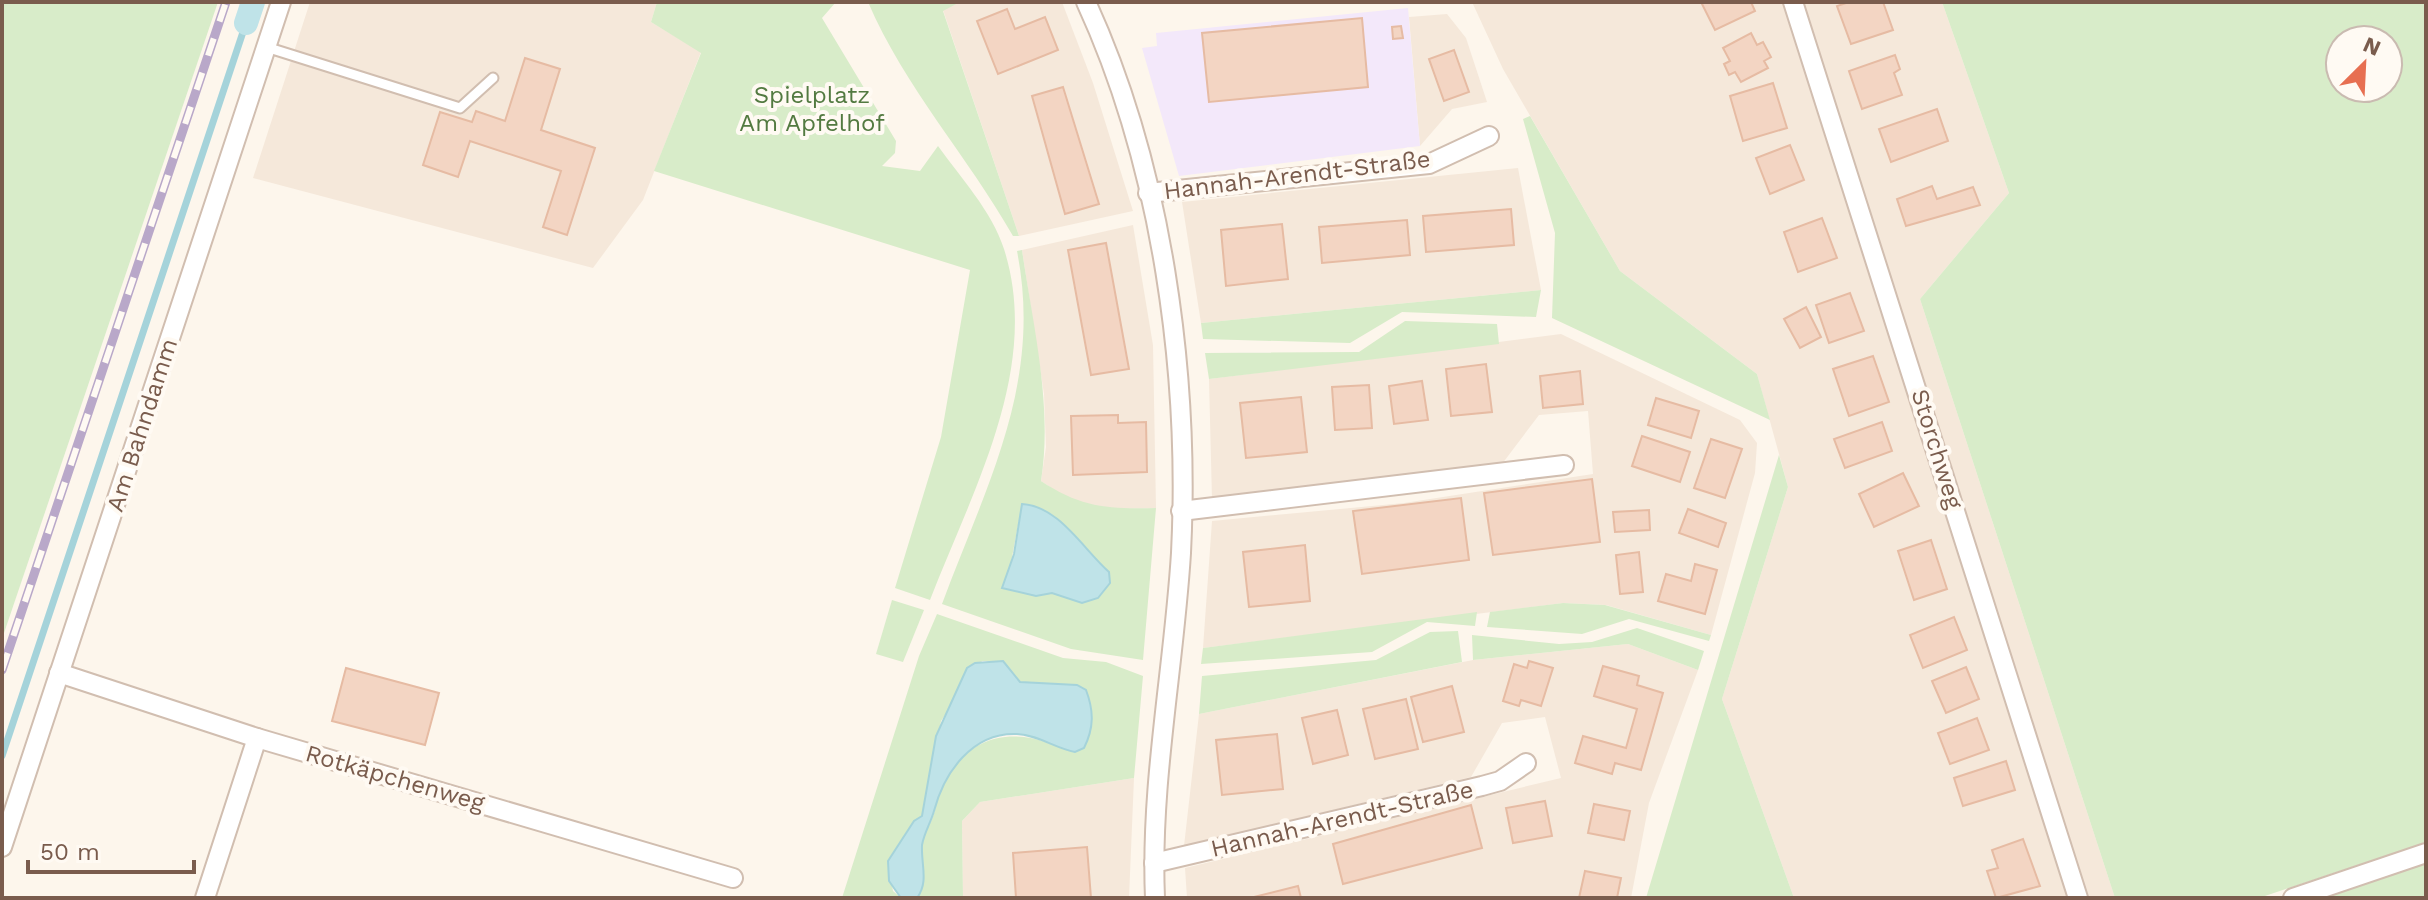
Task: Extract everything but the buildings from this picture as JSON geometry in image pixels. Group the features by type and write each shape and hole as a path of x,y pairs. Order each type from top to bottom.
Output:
{"street":[{"name":"Am Bahndamm","path":"2,847 281,2"},
{"name":"Hannah-Arendt-Straße","path":"1086,2 1125,111 1164,263 1181,425 1178,597 1154,863 1155,898"},
{"name":"Storchweg","path":"1793,2 2078,898"},
{"name":"Hannah-Arendt-Straße","path":"1148,193 1429,164 1489,136"},
{"path":"1181,511 1564,465"},
{"name":"Rotkäpchenweg","path":"59,673 257,738 733,878"},
{"path":"205,898 257,738"},
{"name":"Hannah-Arendt-Straße","path":"1154,863 1482,786 1500,781 1526,763"},
{"path":"2293,898 2426,853"}],"lane":[{"path":"266,47 460,108 493,78"}],"shaded area":[{"path":"310,2 657,2 651,22 701,52 643,200 593,268 253,178"},
{"path":"960,2 1062,2 1093,83 1133,211 1019,236 943,10"},
{"path":"1472,2 1942,2 2009,193 1920,299 2115,898 1794,898 1722,699 1788,487 1757,374 1620,271 1503,69"},
{"path":"1408,8 1420,146 1179,176 1142,48 1157,46 1156,33"},
{"path":"1447,14 1466,38 1487,102 1452,109 1420,146 1409,17"},
{"path":"1518,168 1541,290 1201,323 1182,202"},
{"path":"1133,225 1153,345 1156,508 1106,509 1068,499 1041,481 1046,447 1044,394 1022,250"},
{"path":"1561,334 1740,420 1757,443 1755,473 1711,635 1606,605 1563,603 1203,648 1212,521 1404,503 1593,474 1588,411 1539,415 1502,464 1212,500 1209,379"},
{"path":"1628,644 1698,670 1649,803 1631,898 1187,898 1185,868 1561,778 1545,717 1502,723 1471,777 1184,846 1199,714 1473,660"},
{"path":"1134,778 1129,898 963,898 962,821 980,802"}],"green space":[{"path":"2,2 218,2 2,639"},
{"name":"Spielplatz Am Apfelhof","path":"657,2 836,2 822,18 896,141 895,153 882,166 920,171 938,146 984,208 999,235 1013,294 1014,339 1008,384 982,472 930,600 895,588 941,437 970,270 654,171 701,53 651,22"},
{"path":"868,2 960,2 943,11 1019,236 1013,236 918,92"},
{"path":"1942,2 2426,2 2426,842 2259,898 2115,898 1920,299 2009,193"},
{"path":"1530,116 1620,271 1757,374 1770,420 1552,318 1555,233 1523,119"},
{"path":"1022,250 1043,395 1045,424 1041,481 1083,502 1124,508 1156,508 1143,660 1071,649 942,604 992,474 1017,389 1023,345 1023,299 1017,251","holes":["1022,504 1034,506 1058,520 1109,572 1101,595 1082,603 1052,593 1036,596 1006,589"]},
{"path":"1541,290 1536,317 1402,312 1350,343 1203,339 1201,323"},
{"path":"1405,321 1497,324 1499,344 1209,379 1205,353 1359,352"},
{"path":"1779,455 1788,487 1722,699 1794,898 1646,898"},
{"path":"892,600 924,610 903,662 876,654"},
{"path":"1563,603 1605,605 1711,635 1709,641 1629,619 1582,634 1487,627 1490,612"},
{"path":"1477,612 1475,626 1427,622 1372,652 1201,664 1203,648"},
{"path":"937,614 1063,658 1106,662 1143,676 1134,778 980,802 962,821 963,898 917,898 923,885 923,841 941,790 961,758 991,740 1009,737 1049,743 1077,685 1019,682 1003,661 982,661 941,721 922,816 906,832 903,843 888,861 893,891 901,898 842,898 919,656"},
{"path":"1637,628 1704,651 1698,670 1628,644 1473,660 1472,635 1559,644 1592,642"},
{"path":"1458,631 1462,662 1199,714 1202,676 1376,660 1430,632"},
{"path":"2426,861 2426,898 2319,898"}],"water":[{"path":"1022,504 1048,512 1059,520 1109,572 1110,583 1098,598 1082,603 1052,593 1036,596 1002,588 1014,554"},
{"path":"1003,661 1020,682 1077,685 1086,690 1092,719 1084,748 1075,752 1017,734 1001,735 974,747 953,769 945,783 924,836 921,892 917,898 901,898 889,881 888,861 914,821 922,816 936,736 967,668 975,663"}],"waterway":[{"path":"246,23 253,2"},
{"path":"2,756 246,23"}],"railway":[{"path":"2,670 226,2"}]}
